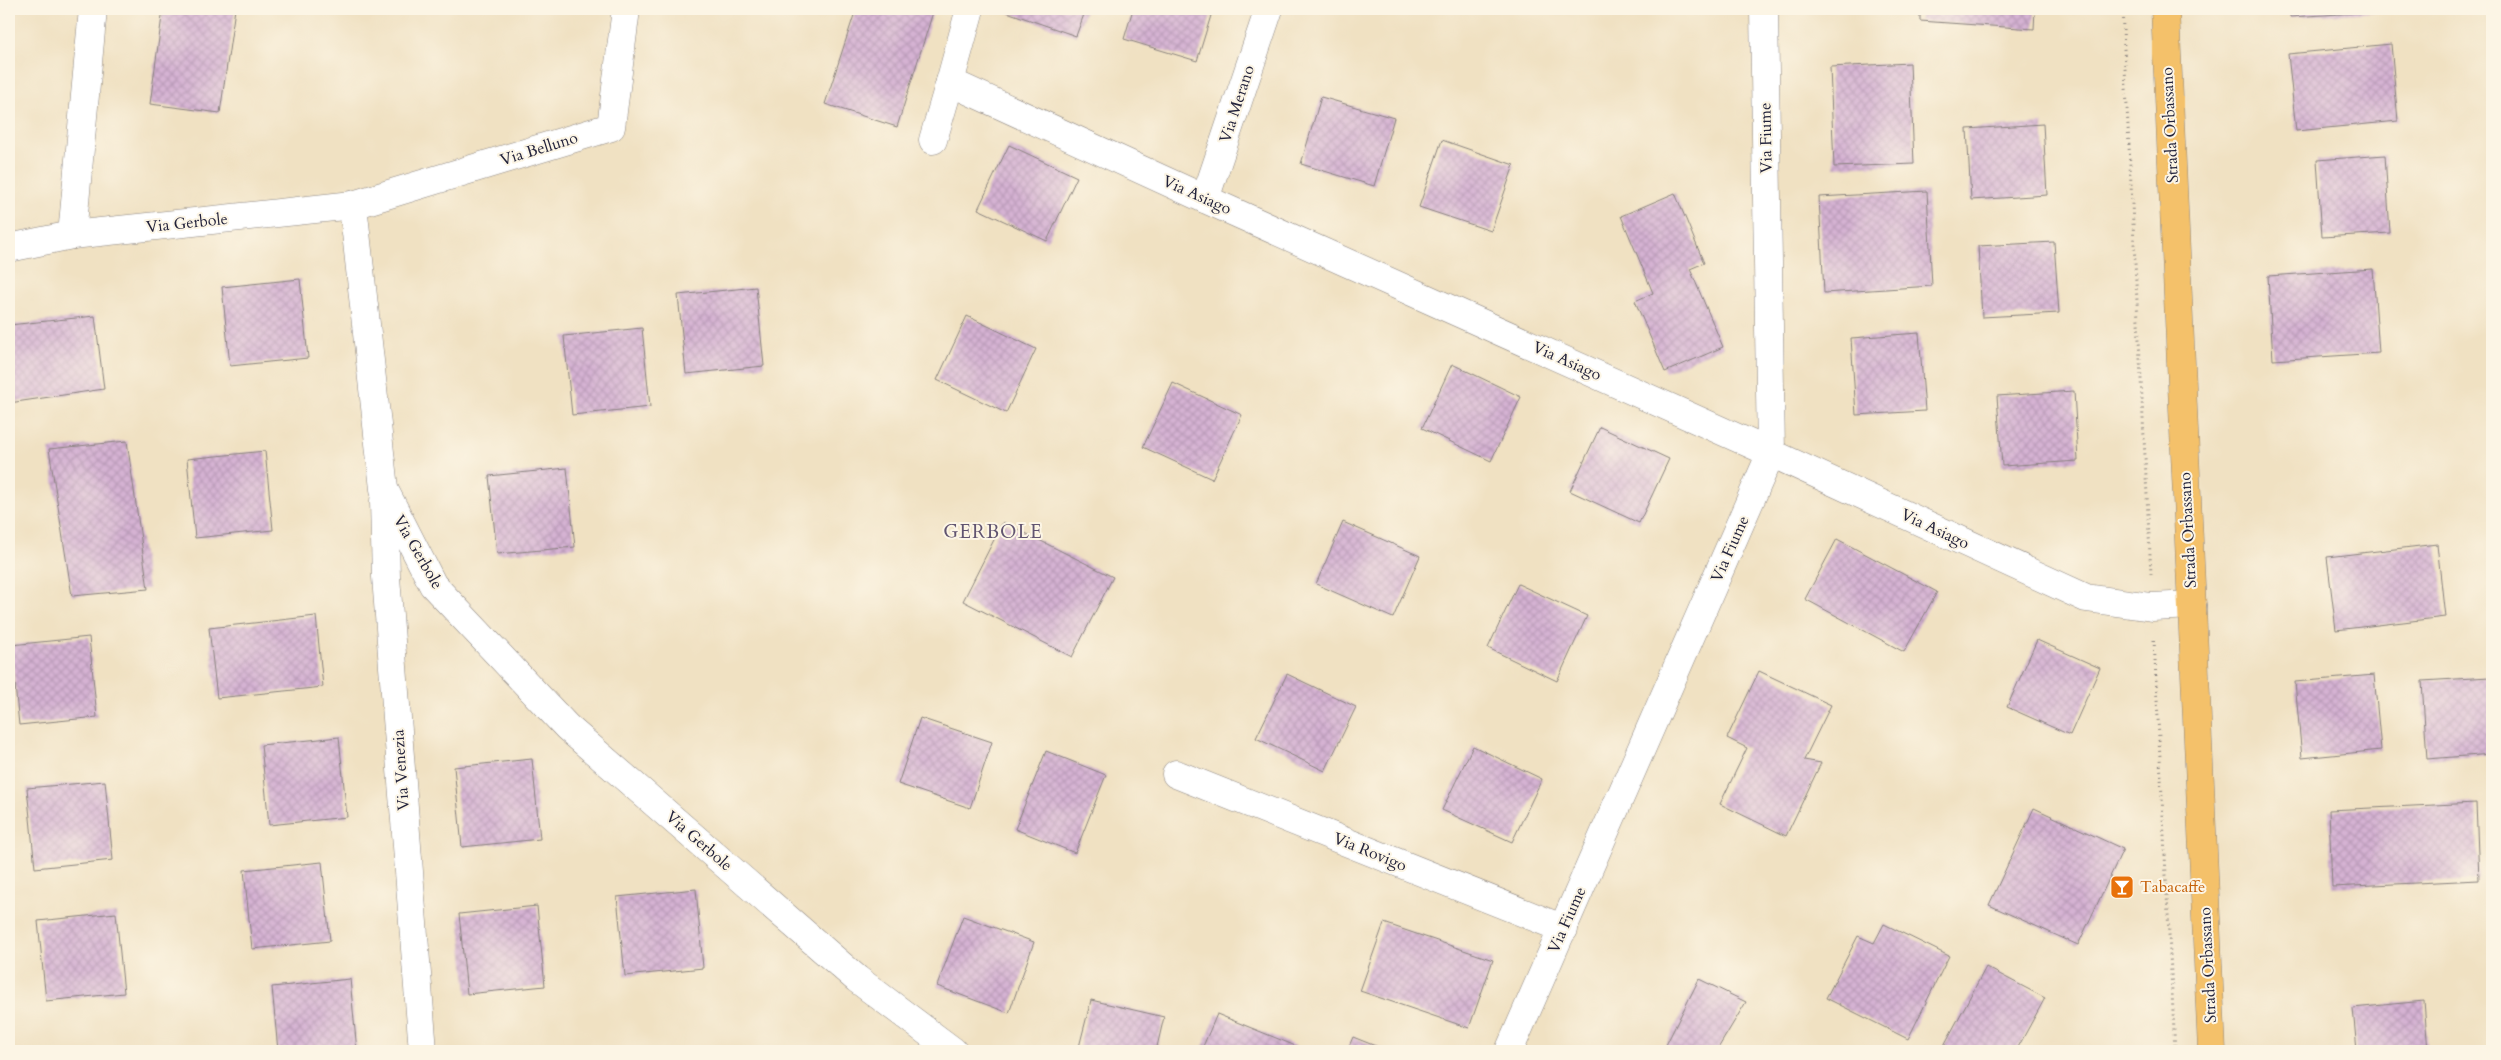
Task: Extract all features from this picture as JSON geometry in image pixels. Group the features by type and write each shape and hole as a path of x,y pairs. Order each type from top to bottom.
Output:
{"main road":[{"name":"Strada Orbassano","path":"2165,9 2212,1051"}],"street":[{"path":"72,235 93,9"},
{"name":"Via Belluno","path":"353,205 611,127 626,9"},
{"path":"933,140 970,9"},
{"name":"Via Merano","path":"1205,199 1269,9"},
{"name":"Via Fiume","path":"1509,1051 1771,453 1764,9"},
{"name":"Via Asiago","path":"950,82 1205,199 1771,453 2086,598 2152,606 2192,605"},
{"name":"Via Gerbole","path":"9,248 72,235 353,205 384,489 406,537 433,585 567,727 857,979 952,1051"},
{"name":"Via Venezia","path":"384,489 386,577 422,1051"},
{"name":"Via Rovigo","path":"1176,774 1564,929"}],"path":[{"path":"2122,9 2175,1051"}],"building":[{"path":"163,9 235,9 220,113 150,104"},
{"path":"856,9 934,9 897,127 825,104"},
{"path":"1005,9 1086,9 1076,36 1004,11"},
{"path":"1133,9 1213,9 1197,61 1124,39"},
{"path":"1920,9 2035,9 2034,29 1920,21"},
{"path":"2290,9 2374,9 2374,12 2290,17"},
{"path":"2391,44 2398,121 2296,131 2288,54"},
{"path":"1910,63 1914,164 1834,167 1830,67"},
{"path":"1321,97 1394,118 1374,186 1301,164"},
{"path":"2043,124 2047,195 1971,200 1967,129"},
{"path":"1442,140 1514,165 1491,231 1419,207"},
{"path":"1009,145 1077,177 1047,241 978,209"},
{"path":"2385,155 2390,233 2322,237 2317,160"},
{"path":"1927,191 1932,286 1824,293 1819,197"},
{"path":"1675,193 1704,263 1690,269 1723,347 1665,372 1635,301 1653,293 1621,216"},
{"path":"2054,242 2059,313 1982,317 1978,246"},
{"path":"2373,269 2379,353 2273,360 2268,276"},
{"path":"300,279 308,358 230,366 222,287"},
{"path":"756,287 764,366 686,374 678,295"},
{"path":"95,316 104,389 9,403 9,325"},
{"path":"967,316 1036,349 1006,413 937,380"},
{"path":"642,328 650,407 572,415 564,336"},
{"path":"1919,333 1925,411 1856,415 1851,338"},
{"path":"1452,364 1521,397 1491,461 1422,428"},
{"path":"1173,383 1242,415 1212,479 1143,447"},
{"path":"2074,391 2078,461 2002,466 1997,396"},
{"path":"1600,427 1669,459 1639,523 1570,491"},
{"path":"127,441 148,589 72,596 49,449"},
{"path":"265,451 273,530 195,538 187,459"},
{"path":"567,468 575,547 497,554 489,476"},
{"path":"1003,522 1113,577 1072,657 963,601"},
{"path":"1343,522 1420,556 1393,618 1316,584"},
{"path":"1837,539 1937,592 1904,652 1805,599"},
{"path":"2437,544 2445,617 2336,630 2327,557"},
{"path":"1518,584 1587,616 1557,681 1488,648"},
{"path":"316,616 323,687 217,698 209,628"},
{"path":"89,637 97,717 19,725 11,645"},
{"path":"2037,640 2100,668 2070,735 2007,707"},
{"path":"1759,671 1831,705 1804,760 1821,763 1786,836 1720,804 1747,748 1727,738"},
{"path":"1287,674 1356,707 1325,771 1256,738"},
{"path":"2374,675 2381,750 2302,758 2295,682"},
{"path":"2490,677 2492,754 2427,759 2422,681"},
{"path":"920,718 992,742 970,808 898,784"},
{"path":"339,737 347,817 269,825 261,745"},
{"path":"1473,746 1542,779 1512,842 1442,810"},
{"path":"1046,751 1106,775 1075,853 1015,829"},
{"path":"532,759 540,839 462,847 454,767"},
{"path":"105,781 113,860 35,868 27,788"},
{"path":"2476,803 2479,880 2332,887 2329,810"},
{"path":"2034,808 2123,849 2078,945 1989,905"},
{"path":"322,862 330,941 252,949 244,870"},
{"path":"696,889 703,968 625,976 617,897"},
{"path":"537,906 545,986 467,994 459,914"},
{"path":"116,913 124,993 46,1001 38,921"},
{"path":"963,916 1034,942 1009,1013 937,986"},
{"path":"1384,923 1493,960 1469,1028 1360,991"},
{"path":"1884,924 1949,956 1908,1039 1826,998 1858,936 1874,943"},
{"path":"1986,967 2045,998 2016,1051 1941,1051"},
{"path":"350,979 357,1051 278,1051 272,987"},
{"path":"1699,979 1746,1002 1717,1050 1720,1051 1663,1051"},
{"path":"1091,1000 1164,1017 1156,1051 1078,1051"},
{"path":"2424,1001 2428,1051 2357,1051 2353,1008"},
{"path":"1217,1014 1308,1051 1201,1051"},
{"path":"1353,1037 1388,1051 1347,1051"}],"place":[{"name":"Tabacaffe","path":"2122,887"}],"district":[{"name":"GERBOLE","path":"993,532"}]}
